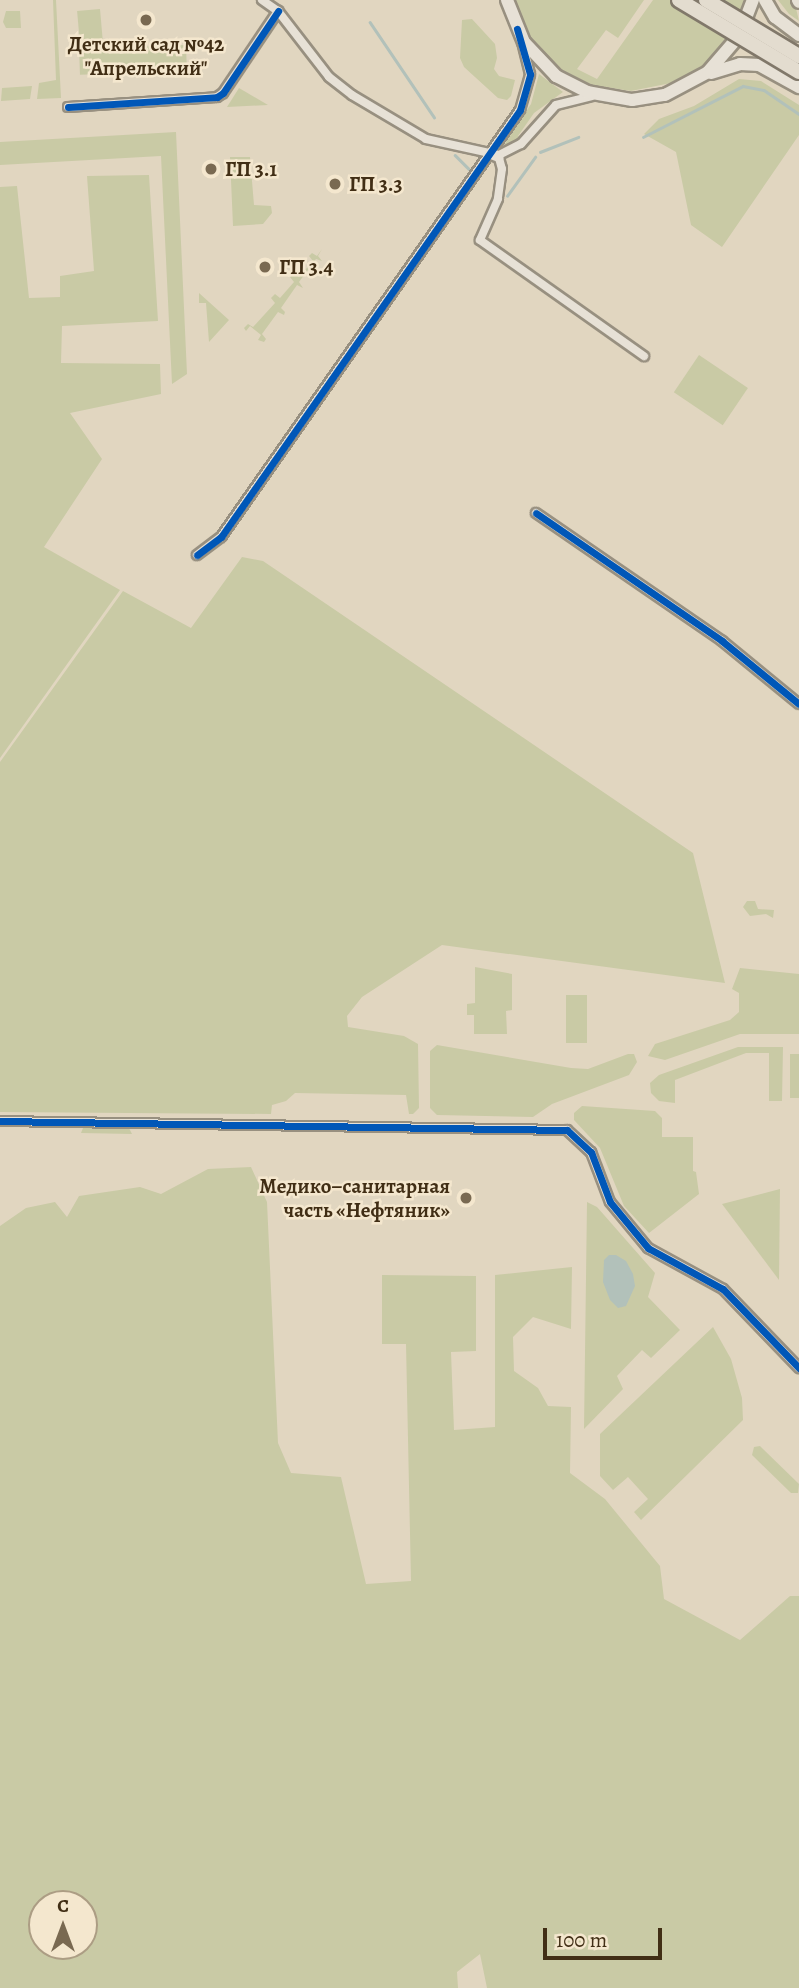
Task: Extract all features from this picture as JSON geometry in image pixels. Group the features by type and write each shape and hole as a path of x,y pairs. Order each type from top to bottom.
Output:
{"highway":[{"path":"679,0 799,72"},
{"path":"706,0 799,56"}],"main road":[{"path":"507,0 517,29 547,69 566,82 598,96 632,100 653,98 719,70 749,64 769,68 799,87"},
{"path":"695,81 730,50 746,22 753,0"},
{"path":"765,0 775,17 799,35"}],"street":[{"path":"262,0 278,11 329,77 410,131 499,159 502,169 498,199 480,240 644,356"},
{"path":"68,107 217,97 223,93 278,11"},
{"path":"197,555 220,537 520,110 528,91 529,63 517,29"},
{"path":"488,154 499,155 515,148 556,105 568,100 598,96"},
{"path":"536,513 722,641 799,704"},
{"path":"0,1121 561,1129 580,1139 592,1152 610,1202 648,1248 723,1289 799,1368"}],"green space":[{"path":"53,0 56,0 61,98 37,99 39,83 56,80"},
{"path":"515,0 644,0 618,38 606,30 577,69 597,79 653,0 744,0 733,30 705,64 676,82 631,91 592,85 559,69 529,36"},
{"path":"778,0 794,0 799,21 789,14"},
{"path":"100,9 103,47 80,49 77,11"},
{"path":"6,11 20,11 21,28 6,28 3,22"},
{"path":"472,19 495,44 497,58 494,69 499,76 515,80 511,96 507,100 498,98 464,67 460,58 462,20"},
{"path":"186,45 187,71 80,75 79,49"},
{"path":"539,74 563,92 534,113 518,136 521,139 502,148 531,104"},
{"path":"739,79 761,81 799,105 799,135 722,247 691,225 676,152 644,134 659,119 694,106"},
{"path":"32,86 30,99 1,101 2,88"},
{"path":"239,88 268,105 227,107"},
{"path":"176,132 187,374 172,384 161,156 0,165 0,142"},
{"path":"230,157 250,157 254,205 271,206 272,213 263,224 233,226"},
{"path":"149,175 158,321 62,326 61,363 160,364 161,394 70,413 102,459 44,547 120,590 0,758 0,187 17,186 29,298 60,297 60,276 94,271 87,176"},
{"path":"322,249 318,256 322,261 316,259 299,282 303,288 297,285 281,308 285,312 284,315 278,312 262,334 266,339 264,342 258,340 261,335 250,326 246,331 244,328 248,324 253,327 275,303 271,298 275,294 280,298 294,282 290,277 294,274 299,277 313,261 309,256 312,253 317,256"},
{"path":"199,293 229,320 209,342 206,303 199,303"},
{"path":"699,355 748,388 723,425 674,392"},
{"path":"242,557 263,561 693,853 725,983 442,945 362,997 347,1016 348,1027 404,1036 418,1044 419,1108 413,1114 409,1114 406,1095 295,1093 286,1101 272,1105 271,1114 0,1112 0,762 123,591 191,628"},
{"path":"747,901 755,901 758,909 774,910 773,918 766,914 750,916 743,907"},
{"path":"475,967 512,974 512,1010 506,1011 507,1034 474,1034 474,1015 467,1015 467,1004 475,1003"},
{"path":"740,968 799,974 799,1034 740,1034 665,1060 648,1056 655,1044 730,1020 739,1012 739,993 732,989"},
{"path":"566,995 587,995 587,1043 566,1043"},
{"path":"437,1045 571,1068 588,1069 628,1054 634,1054 637,1062 629,1075 552,1104 533,1117 437,1115 430,1108 430,1051"},
{"path":"738,1047 783,1047 782,1101 769,1101 769,1053 746,1053 675,1080 675,1103 659,1101 651,1093 650,1083 659,1075"},
{"path":"790,1054 799,1054 799,1098 790,1098"},
{"path":"582,1106 655,1111 662,1118 662,1137 693,1137 693,1171 696,1172 699,1194 649,1233 624,1206 600,1148 574,1120 574,1113"},
{"path":"83,1128 129,1128 132,1134 81,1133"},
{"path":"251,1167 267,1202 278,1443 291,1473 341,1477 366,1584 411,1581 406,1344 382,1344 382,1275 476,1276 476,1351 451,1352 454,1430 495,1427 495,1275 572,1267 571,1329 533,1317 513,1337 514,1371 538,1388 548,1406 571,1407 570,1473 605,1499 660,1566 664,1599 740,1640 790,1596 799,1596 799,1988 487,1988 480,1954 457,1972 458,1988 0,1988 0,1226 26,1208 55,1202 67,1217 79,1196 140,1187 161,1194 208,1169"},
{"path":"780,1189 779,1280 722,1204"},
{"path":"587,1202 597,1207 655,1273 648,1297 680,1330 651,1358 642,1350 617,1376 623,1389 584,1429"},
{"path":"713,1327 731,1359 742,1398 743,1420 641,1520 634,1512 648,1499 628,1477 613,1490 600,1476 600,1434"},
{"path":"760,1446 799,1484 798,1493 791,1493 752,1455 754,1447"}],"shaded area":[{"path":"609,1255 616,1255 626,1261 633,1274 635,1286 626,1306 618,1308 610,1300 603,1282 604,1260"}],"waterway":[{"path":"370,22 434,117"},
{"path":"643,137 743,86 764,90 799,114"},
{"path":"540,152 578,137"},
{"path":"455,155 469,169"},
{"path":"507,196 535,157"}],"cycle path":[{"path":"68,107 217,97 223,93 278,11"},
{"path":"197,555 221,537 520,110 530,74 517,29"},
{"path":"536,513 722,641 799,704"},
{"path":"0,1121 567,1130 591,1152 610,1202 648,1248 723,1289 799,1368"}],"place":[{"name":"Детский сад №42 \"Апрельский\"","path":"146,20"},
{"name":"ГП 3.1","path":"211,169"},
{"name":"ГП 3.3","path":"335,184"},
{"name":"ГП 3.4","path":"265,267"},
{"name":"Медико–санитарная часть «Нефтяник»","path":"466,1198"}]}
